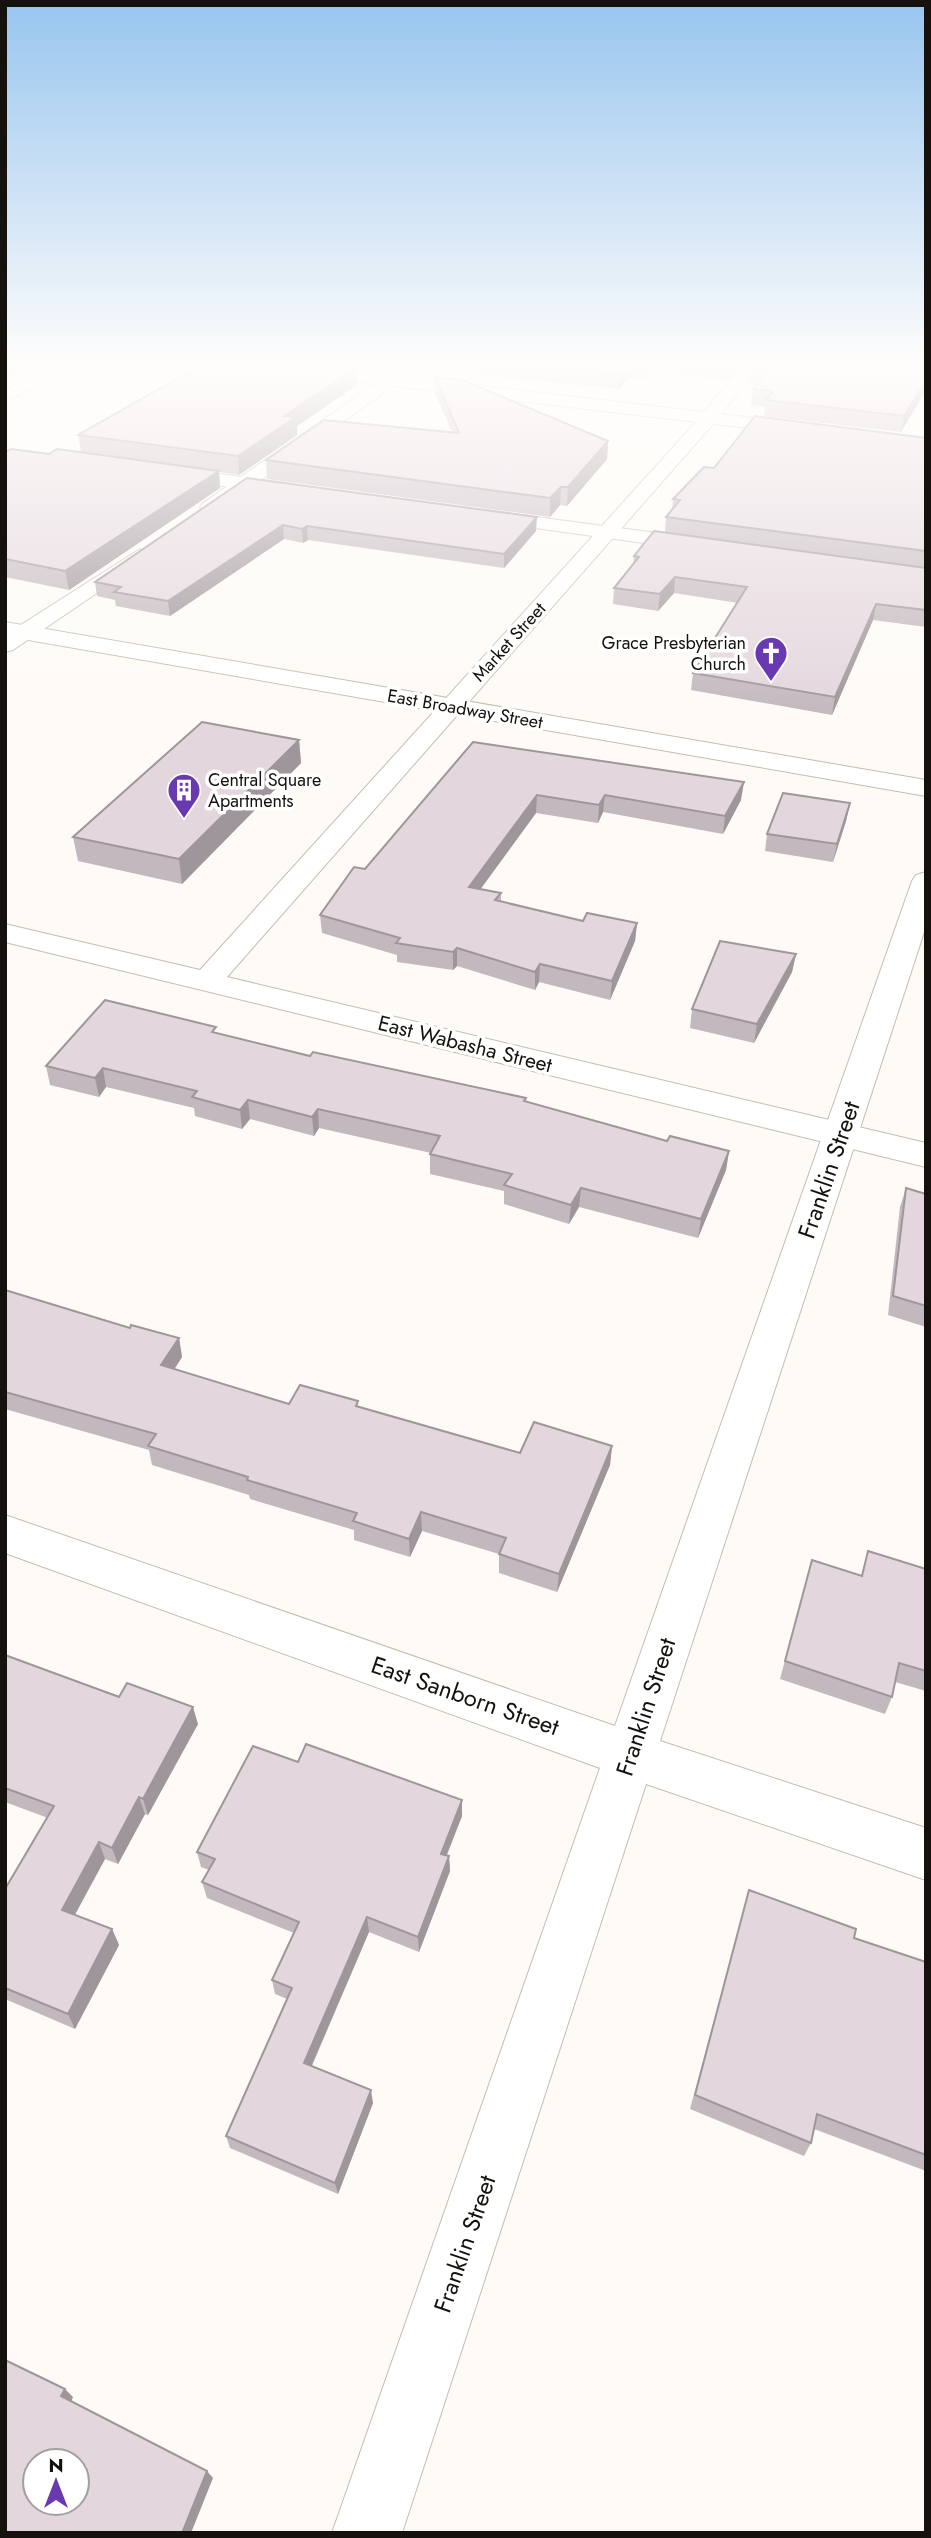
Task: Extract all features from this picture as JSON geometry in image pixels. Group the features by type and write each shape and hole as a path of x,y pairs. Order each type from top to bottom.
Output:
{"street":[{"path":"227,481 309,492"},
{"path":"192,520 248,481"},
{"name":"Market Street","path":"207,981 651,481"},
{"path":"470,514 719,548"},
{"path":"11,635 161,542"},
{"name":"East Broadway Street","path":"11,635 452,706 926,788"},
{"name":"Franklin Street","path":"367,2533 926,881"},
{"name":"East Wabasha Street","path":"5,933 926,1155"},
{"name":"East Sanborn Street","path":"5,1534 631,1755 926,1854"}],"building":[{"path":"5,481 203,481 65,571 5,559"},
{"path":"242,481 273,481 537,517 504,554 307,526 302,529 283,525 168,601 114,592 121,587 95,582"},
{"path":"426,481 573,481 568,487 561,487 550,498"},
{"path":"690,481 926,481 926,551 666,517 680,500 673,499"},
{"path":"654,531 926,568 926,610 876,604 835,697 693,673 747,587 675,577 660,594 614,588 639,557 634,556"},
{"name":"Central Square Apartments","path":"202,722 299,740 179,859 73,837"},
{"path":"473,742 744,782 725,816 605,795 599,805 537,795 469,887 501,893 495,900 583,921 587,913 637,923 612,981 540,964 535,972 457,948 453,952 396,943 400,938 320,915 354,867 365,869"},
{"path":"783,793 850,803 837,844 767,834"},
{"path":"720,941 796,954 757,1024 692,1009"},
{"path":"105,1000 216,1027 212,1032 310,1056 313,1052 526,1098 524,1101 667,1141 670,1136 729,1151 701,1219 581,1188 571,1205 504,1185 512,1174 430,1154 440,1136 318,1109 312,1117 248,1100 240,1110 192,1097 197,1091 103,1068 95,1078 46,1066"},
{"path":"906,1188 926,1194 926,1306 893,1296"},
{"path":"5,1290 130,1328 131,1325 179,1338 161,1365 289,1404 300,1385 358,1401 356,1406 520,1453 534,1422 612,1446 559,1574 499,1554 506,1538 421,1512 409,1539 353,1521 357,1513 247,1480 248,1477 148,1446 156,1434 5,1392"},
{"path":"868,1551 926,1569 926,1671 899,1663 892,1697 785,1661 812,1560 862,1576"},
{"path":"5,1655 119,1697 127,1683 193,1707 143,1799 139,1797 112,1848 99,1842 62,1910 112,1929 68,2014 5,1988 5,1889 54,1806 5,1788"},
{"path":"306,1744 462,1800 441,1854 449,1856 418,1937 367,1917 304,2063 371,2090 335,2183 226,2136 292,1988 272,1980 299,1922 202,1882 215,1859 197,1852 253,1746 298,1762"},
{"path":"749,1890 856,1929 854,1938 926,1962 926,2155 817,2114 811,2143 695,2095"},
{"path":"5,2360 65,2389 61,2396 207,2471 182,2533 5,2533"}],"place":[{"name":"Grace Presbyterian Church","path":"771,683"},
{"name":"Central Square Apartments","path":"184,820"}]}
